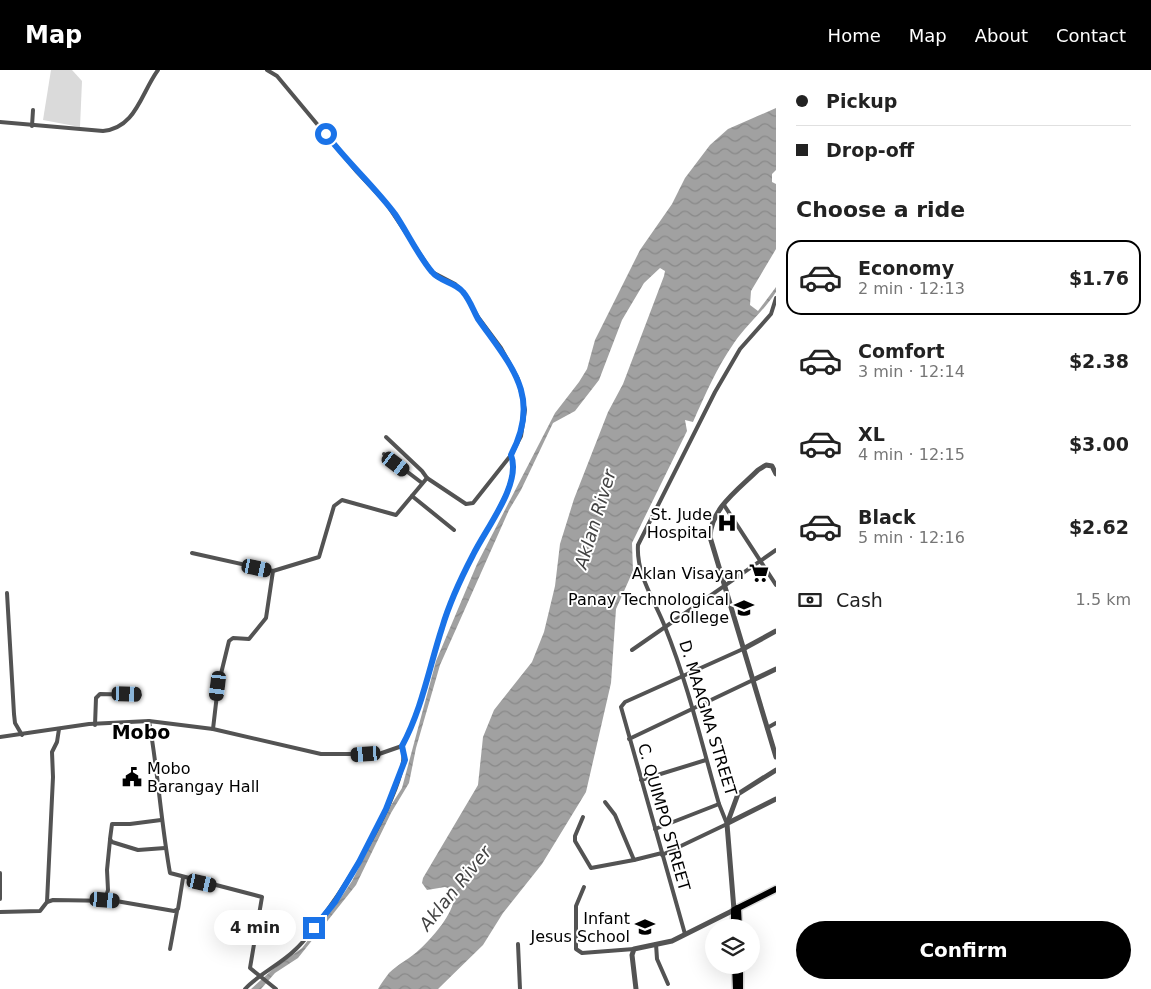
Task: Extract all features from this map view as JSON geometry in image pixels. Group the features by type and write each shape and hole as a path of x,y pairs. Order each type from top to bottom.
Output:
{"main road":[{"path":"735,907 776,889"},
{"name":"D. MAAGMA STREET","path":"734,919 735,907"},
{"name":"D. MAAGMA STREET","path":"735,907 737,919"},
{"path":"735,974 736,989"},
{"path":"740,974 740,989"}],"street":[{"path":"0,122 103,131 118,128 138,109 158,70"},
{"path":"266,70 277,76 351,165 386,203 435,275 455,284 464,293 478,317 501,348 518,379 525,416 521,436 511,455 470,504 466,504 427,478 386,437"},
{"path":"32,126 33,110"},
{"path":"776,298 771,314 776,318"},
{"name":"D. MAAGMA STREET","path":"735,907 727,824 719,804 682,677 665,627 648,591 638,562 638,545 715,392 740,349 771,314"},
{"path":"384,454 422,483"},
{"path":"244,989 258,976 297,949 335,902 359,862 386,809 405,760 402,746 416,721 442,626 472,556 511,486 513,461 511,455"},
{"path":"776,474 773,466 766,465 758,470 724,505 713,521 710,537 776,757"},
{"path":"192,553 273,571 320,557 331,510 338,502 347,501 395,515 427,478"},
{"path":"412,496 454,530"},
{"path":"724,505 776,585"},
{"path":"632,650 776,550"},
{"path":"213,729 218,686 229,641 233,638 247,640 265,620 273,571"},
{"path":"7,593 14,714 15,723 22,734"},
{"path":"682,677 743,649 776,631"},
{"path":"629,740 776,669"},
{"name":"C. QUIMPO STREET","path":"682,677 621,706 685,934"},
{"path":"95,725 96,698 100,694 140,695"},
{"path":"0,737 95,725 148,721 213,729 321,754 379,754 402,746"},
{"path":"148,721 157,767 161,820 170,873 183,878 262,897 264,901 250,968 276,989"},
{"path":"767,728 776,723"},
{"path":"47,902 53,777 52,752 58,742 59,729"},
{"path":"641,780 706,760"},
{"path":"727,824 738,794 776,770"},
{"path":"583,817 574,836 591,868 662,854 776,799"},
{"path":"605,802 615,815 634,860"},
{"path":"655,829 719,804"},
{"path":"105,900 108,890 107,870 112,824 161,820"},
{"path":"110,840 138,850 165,848"},
{"path":"0,873 0,899"},
{"path":"170,949 183,878"},
{"path":"584,886 576,906 576,949 578,952 634,949 672,941 735,907"},
{"path":"0,912 40,911 47,902 53,900 105,900 177,911"},
{"path":"518,944 520,989"},
{"path":"656,944 657,959 668,984"},
{"path":"634,949 632,955 636,989"}],"shaded area":[{"path":"51,70 72,70 82,81 80,127 43,120"}],"water":[{"name":"Aklan River","path":"776,108 776,170 772,174 772,182 776,184 776,249 751,291 750,305 758,311 776,287 776,292 728,352 693,422 685,420 687,431 632,543 633,571 616,609 611,683 586,792 542,864 503,913 483,945 438,989 378,989 389,973 432,937 453,905 453,890 445,887 427,890 422,883 423,878 478,785 483,737 494,710 532,662 544,632 555,586 560,544 574,499 608,412 623,384 664,276 665,271 660,268 644,283 622,320 599,380 575,411 553,423 521,490 509,510 440,665 416,748 409,783 391,813 356,885 298,958 275,973 261,989 251,989 272,970 302,948 338,902 352,881 388,810 402,788 436,661 477,564 555,413 587,369 595,340 640,250 672,204 685,178 710,145 728,129"}],"place":[{"name":"St. Jude Hospital","path":"727,523"},
{"name":"Aklan Visayan","path":"759,573"},
{"name":"Panay Technological College","path":"744,608"},
{"name":"Mobo Barangay Hall","path":"132,777"},
{"name":"Infant Jesus School","path":"645,927"}],"district":[{"name":"Mobo","path":"141,732"}],"route":[{"path":"314,928 335,902 359,862 386,809 405,760 402,746 416,721 442,626 472,556 511,486 513,480 513,461 511,455 521,436 525,410 518,379 501,348 478,317 464,293 455,284 438,277 432,272 386,203 339,152 326,134"}]}
